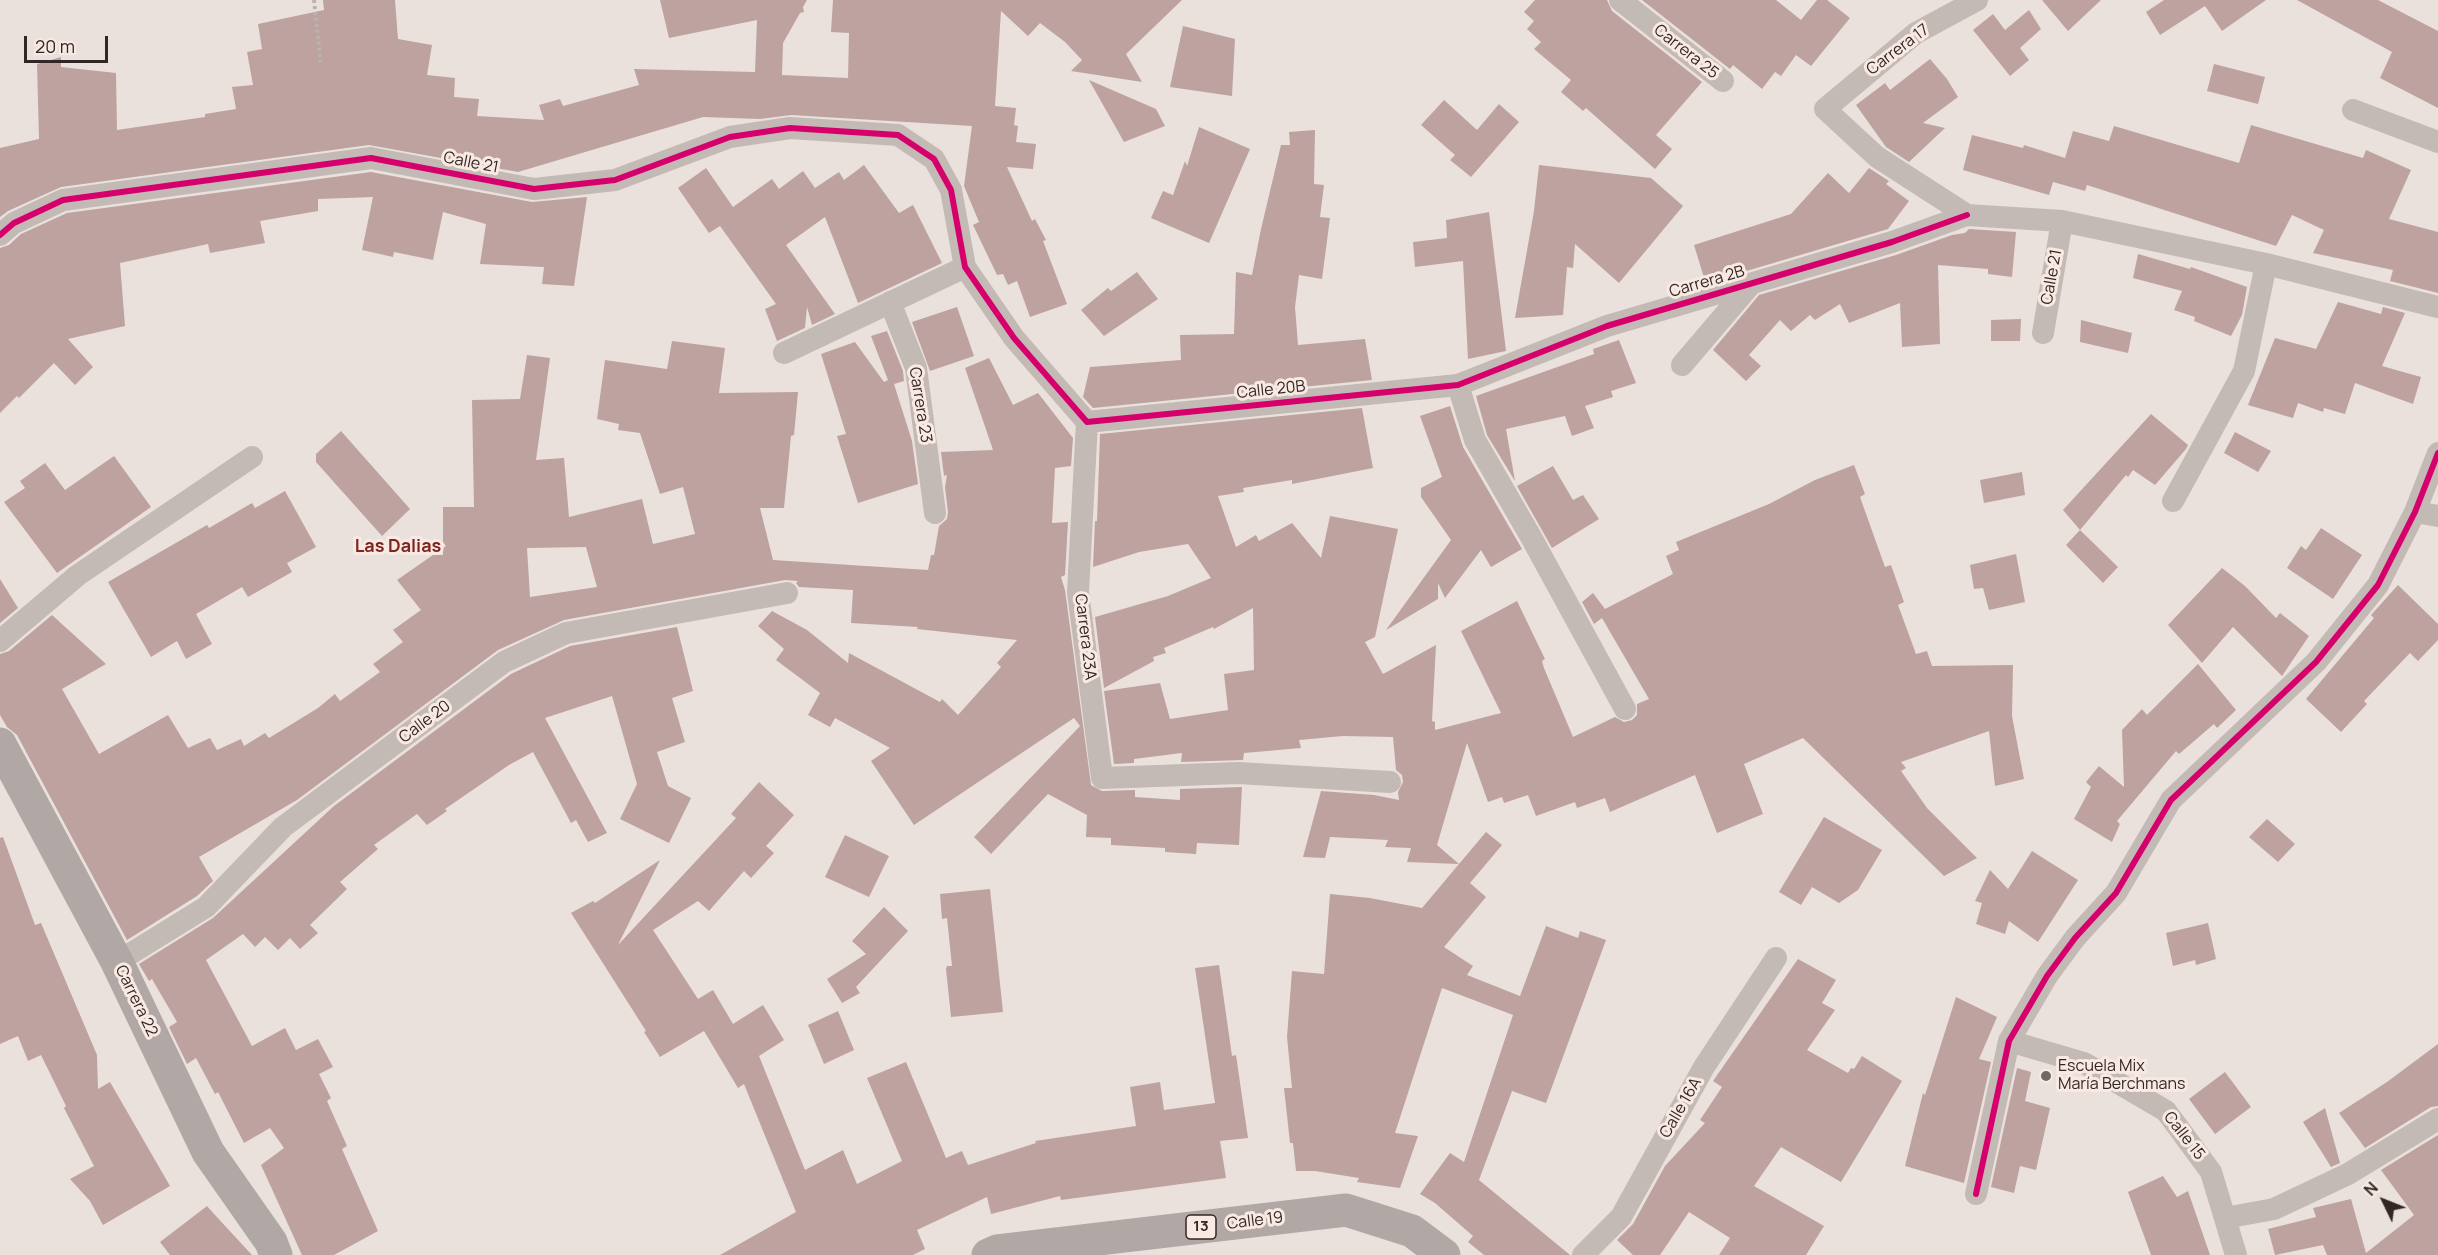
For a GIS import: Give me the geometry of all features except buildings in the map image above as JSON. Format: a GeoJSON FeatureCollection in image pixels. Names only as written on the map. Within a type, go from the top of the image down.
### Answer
{"type":"FeatureCollection","features":[{"type":"Feature","properties":{"kind":"main road","name":"Carrera 22"},"geometry":{"type":"LineString","coordinates":[[0,744],[117,963],[208,1152],[271,1242],[276,1255]]}},
{"type":"Feature","properties":{"kind":"main road","name":"Calle 19"},"geometry":{"type":"LineString","coordinates":[[988,1255],[998,1251],[1346,1210],[1412,1232],[1444,1255]]}},
{"type":"Feature","properties":{"kind":"street","name":"Carrera 25"},"geometry":{"type":"LineString","coordinates":[[1620,0],[1723,81]]}},
{"type":"Feature","properties":{"kind":"street","name":"Carrera 17"},"geometry":{"type":"LineString","coordinates":[[1967,215],[1877,157],[1825,109],[1916,33],[1977,0]]}},
{"type":"Feature","properties":{"kind":"street"},"geometry":{"type":"LineString","coordinates":[[2353,110],[2438,142]]}},
{"type":"Feature","properties":{"kind":"street","name":"Calle 21"},"geometry":{"type":"LineString","coordinates":[[0,235],[14,223],[63,200],[371,158],[534,189],[615,180],[730,136],[790,128],[898,135],[934,159],[951,190],[965,267]]}},
{"type":"Feature","properties":{"kind":"street"},"geometry":{"type":"LineString","coordinates":[[1967,215],[2061,220],[2266,264],[2438,307]]}},
{"type":"Feature","properties":{"kind":"street","name":"Carrera 2B"},"geometry":{"type":"LineString","coordinates":[[1458,385],[1607,326],[1892,242],[1967,215]]}},
{"type":"Feature","properties":{"kind":"street","name":"Calle 21"},"geometry":{"type":"LineString","coordinates":[[2043,333],[2061,220]]}},
{"type":"Feature","properties":{"kind":"street"},"geometry":{"type":"LineString","coordinates":[[2173,501],[2244,371],[2266,264]]}},
{"type":"Feature","properties":{"kind":"street"},"geometry":{"type":"LineString","coordinates":[[784,352],[965,267],[1014,338],[1087,422]]}},
{"type":"Feature","properties":{"kind":"street"},"geometry":{"type":"LineString","coordinates":[[1682,365],[1751,284]]}},
{"type":"Feature","properties":{"kind":"street","name":"Carrera 23"},"geometry":{"type":"LineString","coordinates":[[890,302],[916,369],[935,513]]}},
{"type":"Feature","properties":{"kind":"street"},"geometry":{"type":"LineString","coordinates":[[1458,385],[1475,440],[1531,537],[1625,710]]}},
{"type":"Feature","properties":{"kind":"street","name":"Calle 20B"},"geometry":{"type":"LineString","coordinates":[[1087,422],[1458,385]]}},
{"type":"Feature","properties":{"kind":"street","name":"Carrera 23A"},"geometry":{"type":"LineString","coordinates":[[1087,422],[1078,592],[1102,778],[1238,773],[1390,782]]}},
{"type":"Feature","properties":{"kind":"street"},"geometry":{"type":"LineString","coordinates":[[1976,1194],[2009,1041],[2047,976],[2075,938],[2116,893],[2171,801],[2316,662],[2378,585],[2415,512],[2438,453]]}},
{"type":"Feature","properties":{"kind":"street"},"geometry":{"type":"LineString","coordinates":[[0,641],[78,575],[252,457]]}},
{"type":"Feature","properties":{"kind":"street"},"geometry":{"type":"LineString","coordinates":[[2415,512],[2438,516]]}},
{"type":"Feature","properties":{"kind":"street","name":"Calle 20"},"geometry":{"type":"LineString","coordinates":[[117,963],[206,907],[283,827],[504,662],[566,633],[787,593]]}},
{"type":"Feature","properties":{"kind":"street","name":"Calle 16A"},"geometry":{"type":"LineString","coordinates":[[1583,1255],[1621,1217],[1704,1067],[1776,958]]}},
{"type":"Feature","properties":{"kind":"street","name":"Calle 15"},"geometry":{"type":"LineString","coordinates":[[2009,1041],[2084,1063],[2166,1111],[2211,1172],[2236,1255]]}},
{"type":"Feature","properties":{"kind":"street"},"geometry":{"type":"LineString","coordinates":[[2225,1218],[2274,1209],[2348,1174],[2438,1119]]}},
{"type":"Feature","properties":{"kind":"path"},"geometry":{"type":"LineString","coordinates":[[314,0],[321,66]]}},
{"type":"Feature","properties":{"kind":"cycle path"},"geometry":{"type":"LineString","coordinates":[[0,235],[14,223],[63,200],[371,158],[534,189],[615,180],[730,137],[790,128],[898,135],[934,159],[951,190],[965,267],[1014,338],[1087,422],[1458,385],[1607,326],[1892,242],[1967,215]]}},
{"type":"Feature","properties":{"kind":"cycle path"},"geometry":{"type":"LineString","coordinates":[[1976,1194],[2009,1041],[2047,976],[2075,938],[2116,893],[2171,800],[2316,662],[2378,585],[2415,512],[2438,453]]}},
{"type":"Feature","properties":{"kind":"place","name":"Escuela Mix María Berchmans"},"geometry":{"type":"Point","coordinates":[2046,1076]}},
{"type":"Feature","properties":{"kind":"district","name":"Las Dalias"},"geometry":{"type":"Point","coordinates":[398,547]}}]}
